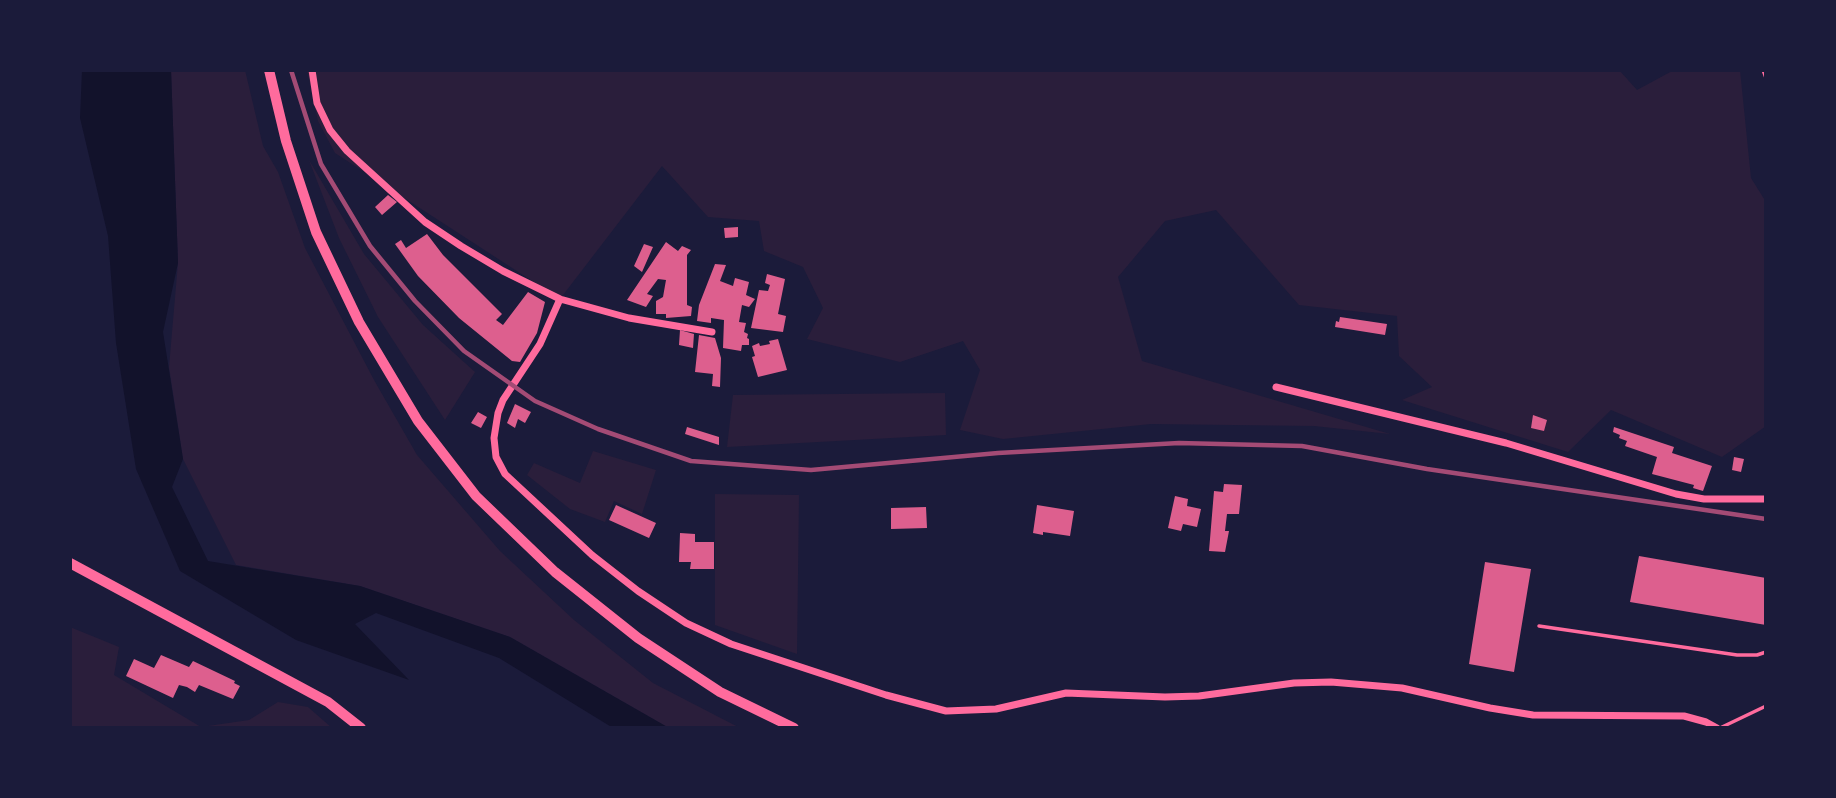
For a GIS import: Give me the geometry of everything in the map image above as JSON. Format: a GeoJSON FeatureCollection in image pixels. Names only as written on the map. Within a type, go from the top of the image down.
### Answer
{"type":"FeatureCollection","features":[{"type":"Feature","properties":{"kind":"main road"},"geometry":{"type":"LineString","coordinates":[[268,70],[286,141],[316,232],[359,322],[418,421],[476,496],[555,572],[638,638],[720,692],[794,728]]}},
{"type":"Feature","properties":{"kind":"main road"},"geometry":{"type":"LineString","coordinates":[[70,563],[328,702],[360,728]]}},
{"type":"Feature","properties":{"kind":"street"},"geometry":{"type":"LineString","coordinates":[[312,70],[317,103],[330,130],[347,151],[425,222],[461,246],[503,271],[560,299],[629,318],[712,332]]}},
{"type":"Feature","properties":{"kind":"street"},"geometry":{"type":"LineString","coordinates":[[560,299],[540,344],[503,400],[494,438],[496,457],[505,474],[592,555],[638,591],[707,635],[917,704],[946,711],[996,709],[1066,693],[1199,696],[1331,682],[1402,688],[1532,715],[1684,716],[1718,728]]}},
{"type":"Feature","properties":{"kind":"street"},"geometry":{"type":"LineString","coordinates":[[1276,387],[1506,443],[1676,494],[1704,499],[1766,499]]}},
{"type":"Feature","properties":{"kind":"lane"},"geometry":{"type":"LineString","coordinates":[[1763,70],[1766,78]]}},
{"type":"Feature","properties":{"kind":"lane"},"geometry":{"type":"LineString","coordinates":[[1539,626],[1737,655],[1749,656],[1766,652]]}},
{"type":"Feature","properties":{"kind":"lane"},"geometry":{"type":"LineString","coordinates":[[1718,728],[1766,706]]}},
{"type":"Feature","properties":{"kind":"shaded area"},"geometry":{"type":"Polygon","coordinates":[[[82,70],[171,70],[178,263],[163,332],[183,459],[172,487],[208,561],[360,586],[510,637],[669,728],[613,728],[499,658],[376,613],[355,624],[409,680],[296,640],[180,571],[136,469],[116,343],[108,236],[80,118],[82,70]]]}},
{"type":"Feature","properties":{"kind":"shaded area"},"geometry":{"type":"Polygon","coordinates":[[[171,70],[245,70],[263,146],[278,172],[305,248],[374,380],[417,455],[500,551],[574,620],[653,683],[740,728],[669,728],[510,637],[360,586],[236,565],[183,459],[169,367],[178,263],[171,70]]]}},
{"type":"Feature","properties":{"kind":"shaded area"},"geometry":{"type":"Polygon","coordinates":[[[307,70],[1619,70],[1637,90],[1674,70],[1740,70],[1751,178],[1766,202],[1766,426],[1722,457],[1611,410],[1568,452],[1402,400],[1432,387],[1399,356],[1397,316],[1299,305],[1216,210],[1165,221],[1118,277],[1142,361],[1390,434],[1314,426],[1151,424],[1003,439],[960,430],[980,370],[963,341],[900,362],[807,339],[823,308],[803,267],[764,251],[759,221],[708,217],[662,166],[560,299],[335,153],[318,121],[307,70]]]}},
{"type":"Feature","properties":{"kind":"shaded area"},"geometry":{"type":"Polygon","coordinates":[[[309,160],[364,254],[423,325],[475,372],[445,420],[378,317],[339,238],[309,160]]]}},
{"type":"Feature","properties":{"kind":"shaded area"},"geometry":{"type":"Polygon","coordinates":[[[945,393],[946,435],[727,447],[733,395],[945,393]]]}},
{"type":"Feature","properties":{"kind":"shaded area"},"geometry":{"type":"Polygon","coordinates":[[[593,451],[656,470],[642,514],[614,501],[605,522],[570,509],[527,475],[534,463],[580,483],[593,451]]]}},
{"type":"Feature","properties":{"kind":"shaded area"},"geometry":{"type":"Polygon","coordinates":[[[715,494],[799,495],[797,654],[715,625],[715,494]]]}},
{"type":"Feature","properties":{"kind":"shaded area"},"geometry":{"type":"Polygon","coordinates":[[[70,627],[119,647],[114,675],[201,727],[249,720],[278,702],[308,707],[332,728],[70,728],[70,627]]]}},
{"type":"Feature","properties":{"kind":"building"},"geometry":{"type":"Polygon","coordinates":[[[388,195],[397,202],[382,215],[375,207],[388,195]]]}},
{"type":"Feature","properties":{"kind":"building"},"geometry":{"type":"Polygon","coordinates":[[[738,227],[738,237],[725,238],[724,228],[738,227]]]}},
{"type":"Feature","properties":{"kind":"building"},"geometry":{"type":"Polygon","coordinates":[[[427,234],[443,255],[502,314],[496,320],[503,325],[528,292],[545,302],[537,333],[520,362],[512,361],[459,318],[418,276],[395,244],[401,240],[406,248],[427,234]]]}},
{"type":"Feature","properties":{"kind":"building"},"geometry":{"type":"Polygon","coordinates":[[[666,242],[678,251],[682,246],[691,250],[687,255],[687,305],[692,307],[691,316],[666,318],[666,314],[656,314],[656,301],[663,297],[666,280],[658,279],[647,294],[653,296],[646,307],[627,300],[666,242]]]}},
{"type":"Feature","properties":{"kind":"building"},"geometry":{"type":"Polygon","coordinates":[[[644,244],[653,247],[642,272],[634,266],[644,244]]]}},
{"type":"Feature","properties":{"kind":"building"},"geometry":{"type":"Polygon","coordinates":[[[715,264],[726,265],[720,281],[733,286],[735,278],[749,282],[746,295],[755,299],[749,307],[742,305],[739,322],[746,323],[744,332],[748,334],[749,345],[742,345],[741,351],[723,348],[724,320],[711,318],[711,323],[697,321],[699,305],[715,264]]]}},
{"type":"Feature","properties":{"kind":"building"},"geometry":{"type":"Polygon","coordinates":[[[767,274],[785,279],[778,314],[786,316],[783,332],[751,328],[759,290],[768,291],[770,285],[765,283],[767,274]]]}},
{"type":"Feature","properties":{"kind":"building"},"geometry":{"type":"Polygon","coordinates":[[[1340,317],[1387,324],[1385,335],[1335,327],[1340,317]]]}},
{"type":"Feature","properties":{"kind":"building"},"geometry":{"type":"Polygon","coordinates":[[[680,330],[694,334],[693,348],[679,345],[680,330]]]}},
{"type":"Feature","properties":{"kind":"building"},"geometry":{"type":"Polygon","coordinates":[[[699,335],[715,338],[721,358],[720,387],[712,386],[713,374],[695,372],[699,335]]]}},
{"type":"Feature","properties":{"kind":"building"},"geometry":{"type":"Polygon","coordinates":[[[778,339],[787,370],[758,377],[752,346],[759,343],[760,346],[770,344],[769,341],[778,339]]]}},
{"type":"Feature","properties":{"kind":"building"},"geometry":{"type":"Polygon","coordinates":[[[515,404],[531,412],[525,423],[518,419],[515,428],[507,423],[515,404]]]}},
{"type":"Feature","properties":{"kind":"building"},"geometry":{"type":"Polygon","coordinates":[[[478,412],[487,417],[481,428],[471,423],[478,412]]]}},
{"type":"Feature","properties":{"kind":"building"},"geometry":{"type":"Polygon","coordinates":[[[1533,415],[1547,420],[1544,431],[1531,428],[1533,415]]]}},
{"type":"Feature","properties":{"kind":"building"},"geometry":{"type":"Polygon","coordinates":[[[687,427],[719,437],[719,445],[685,434],[687,427]]]}},
{"type":"Feature","properties":{"kind":"building"},"geometry":{"type":"Polygon","coordinates":[[[1614,427],[1674,447],[1672,453],[1712,466],[1703,491],[1693,488],[1694,485],[1652,474],[1657,457],[1625,446],[1627,441],[1613,432],[1614,427]]]}},
{"type":"Feature","properties":{"kind":"building"},"geometry":{"type":"Polygon","coordinates":[[[1734,457],[1744,459],[1741,472],[1732,470],[1734,457]]]}},
{"type":"Feature","properties":{"kind":"building"},"geometry":{"type":"Polygon","coordinates":[[[1224,484],[1242,485],[1239,514],[1227,514],[1225,531],[1229,531],[1225,552],[1209,551],[1214,491],[1223,492],[1224,484]]]}},
{"type":"Feature","properties":{"kind":"building"},"geometry":{"type":"Polygon","coordinates":[[[1175,496],[1188,499],[1187,506],[1201,509],[1197,527],[1183,524],[1181,531],[1168,528],[1175,496]]]}},
{"type":"Feature","properties":{"kind":"building"},"geometry":{"type":"Polygon","coordinates":[[[616,505],[656,523],[649,538],[609,520],[616,505]]]}},
{"type":"Feature","properties":{"kind":"building"},"geometry":{"type":"Polygon","coordinates":[[[1037,505],[1074,511],[1070,536],[1033,533],[1037,505]]]}},
{"type":"Feature","properties":{"kind":"building"},"geometry":{"type":"Polygon","coordinates":[[[926,507],[927,528],[891,529],[891,508],[926,507]]]}},
{"type":"Feature","properties":{"kind":"building"},"geometry":{"type":"Polygon","coordinates":[[[680,533],[695,534],[695,542],[714,542],[714,569],[690,569],[691,562],[679,562],[680,533]]]}},
{"type":"Feature","properties":{"kind":"building"},"geometry":{"type":"Polygon","coordinates":[[[1639,556],[1766,578],[1766,625],[1630,602],[1639,556]]]}},
{"type":"Feature","properties":{"kind":"building"},"geometry":{"type":"Polygon","coordinates":[[[1485,562],[1531,569],[1514,672],[1469,664],[1485,562]]]}},
{"type":"Feature","properties":{"kind":"building"},"geometry":{"type":"Polygon","coordinates":[[[161,655],[189,667],[193,661],[240,686],[233,699],[199,685],[195,692],[179,685],[173,698],[126,676],[134,659],[154,668],[161,655]]]}},
{"type":"Feature","properties":{"kind":"railway"},"geometry":{"type":"LineString","coordinates":[[291,70],[321,164],[370,246],[415,301],[464,351],[535,401],[598,429],[691,461],[811,470],[998,453],[1179,443],[1302,446],[1427,469],[1766,519]]}}]}
